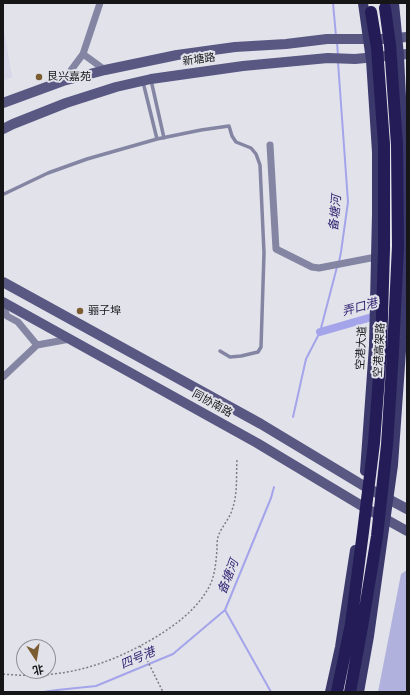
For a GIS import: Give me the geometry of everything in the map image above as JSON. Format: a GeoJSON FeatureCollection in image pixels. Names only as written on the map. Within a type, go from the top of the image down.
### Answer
{"type":"FeatureCollection","features":[{"type":"Feature","properties":{"kind":"highway","name":"空港高架路"},"geometry":{"type":"LineString","coordinates":[[350,692],[377,536],[387,445],[394,344],[398,246],[397,145],[390,45],[389,5]]}},
{"type":"Feature","properties":{"kind":"highway","name":"空港高架路"},"geometry":{"type":"LineString","coordinates":[[337,692],[351,624],[363,532],[374,443],[381,351],[384,249],[384,144],[377,48],[367,7]]}},
{"type":"Feature","properties":{"kind":"main road"},"geometry":{"type":"LineString","coordinates":[[359,692],[369,636],[389,499],[393,465],[402,337],[406,200],[403,54],[402,37],[389,5]]}},
{"type":"Feature","properties":{"kind":"main road","name":"空港大道"},"geometry":{"type":"LineString","coordinates":[[330,692],[340,647],[362,506],[374,346],[377,152],[367,7]]}},
{"type":"Feature","properties":{"kind":"main road","name":"新塘路"},"geometry":{"type":"LineString","coordinates":[[3,103],[63,81],[105,70],[176,55],[235,47],[326,40],[384,39],[402,37]]}},
{"type":"Feature","properties":{"kind":"main road","name":"新塘路"},"geometry":{"type":"LineString","coordinates":[[3,130],[13,124],[66,103],[116,87],[147,80],[243,66],[328,58],[355,59],[403,54]]}},
{"type":"Feature","properties":{"kind":"main road","name":"同协南路"},"geometry":{"type":"LineString","coordinates":[[3,282],[261,424],[364,486],[407,509]]}},
{"type":"Feature","properties":{"kind":"main road","name":"同协南路"},"geometry":{"type":"LineString","coordinates":[[3,302],[257,443],[362,506],[407,531]]}},
{"type":"Feature","properties":{"kind":"street"},"geometry":{"type":"LineString","coordinates":[[63,81],[83,54],[100,3]]}},
{"type":"Feature","properties":{"kind":"street"},"geometry":{"type":"LineString","coordinates":[[83,54],[105,70]]}},
{"type":"Feature","properties":{"kind":"street"},"geometry":{"type":"LineString","coordinates":[[270,145],[276,248],[319,268],[376,257]]}},
{"type":"Feature","properties":{"kind":"street"},"geometry":{"type":"LineString","coordinates":[[3,306],[7,316],[18,322],[37,345]]}},
{"type":"Feature","properties":{"kind":"street"},"geometry":{"type":"LineString","coordinates":[[3,377],[37,345],[70,339]]}},
{"type":"Feature","properties":{"kind":"lane"},"geometry":{"type":"LineString","coordinates":[[147,80],[164,138]]}},
{"type":"Feature","properties":{"kind":"lane"},"geometry":{"type":"LineString","coordinates":[[147,80],[157,139]]}},
{"type":"Feature","properties":{"kind":"lane"},"geometry":{"type":"LineString","coordinates":[[4,194],[48,173],[87,158],[157,139],[229,126],[232,136],[236,142],[251,148],[256,154],[260,165],[264,253],[261,347],[258,352],[241,356],[230,357],[220,352]]}},
{"type":"Feature","properties":{"kind":"path"},"geometry":{"type":"LineString","coordinates":[[3,674],[38,676],[67,672],[93,666],[140,646],[168,630],[183,618],[198,603],[213,577],[218,537],[232,510],[235,498],[237,459]]}},
{"type":"Feature","properties":{"kind":"path"},"geometry":{"type":"LineString","coordinates":[[140,646],[163,692]]}},
{"type":"Feature","properties":{"kind":"shaded area"},"geometry":{"type":"Polygon","coordinates":[[[3,25],[12,77],[3,81],[3,25]]]}},
{"type":"Feature","properties":{"kind":"shaded area"},"geometry":{"type":"Polygon","coordinates":[[[407,570],[407,692],[378,692],[401,574],[407,570]]]}},
{"type":"Feature","properties":{"kind":"waterway","name":"备塘河"},"geometry":{"type":"LineString","coordinates":[[333,3],[336,36]]}},
{"type":"Feature","properties":{"kind":"waterway","name":"备塘河"},"geometry":{"type":"LineString","coordinates":[[337,42],[338,56]]}},
{"type":"Feature","properties":{"kind":"waterway","name":"备塘河"},"geometry":{"type":"LineString","coordinates":[[338,62],[348,202],[339,262]]}},
{"type":"Feature","properties":{"kind":"waterway","name":"备塘河"},"geometry":{"type":"LineString","coordinates":[[293,417],[306,359],[320,332],[337,267]]}},
{"type":"Feature","properties":{"kind":"waterway","name":"弄口港"},"geometry":{"type":"LineString","coordinates":[[320,332],[379,315]]}},
{"type":"Feature","properties":{"kind":"waterway","name":"四号港"},"geometry":{"type":"LineString","coordinates":[[43,692],[96,686],[173,654],[225,610],[271,498],[274,487]]}},
{"type":"Feature","properties":{"kind":"waterway","name":"备塘河"},"geometry":{"type":"LineString","coordinates":[[225,610],[271,692]]}},
{"type":"Feature","properties":{"kind":"place","name":"艮兴嘉苑"},"geometry":{"type":"Point","coordinates":[39,77]}},
{"type":"Feature","properties":{"kind":"place","name":"骊子埠"},"geometry":{"type":"Point","coordinates":[80,311]}}]}
